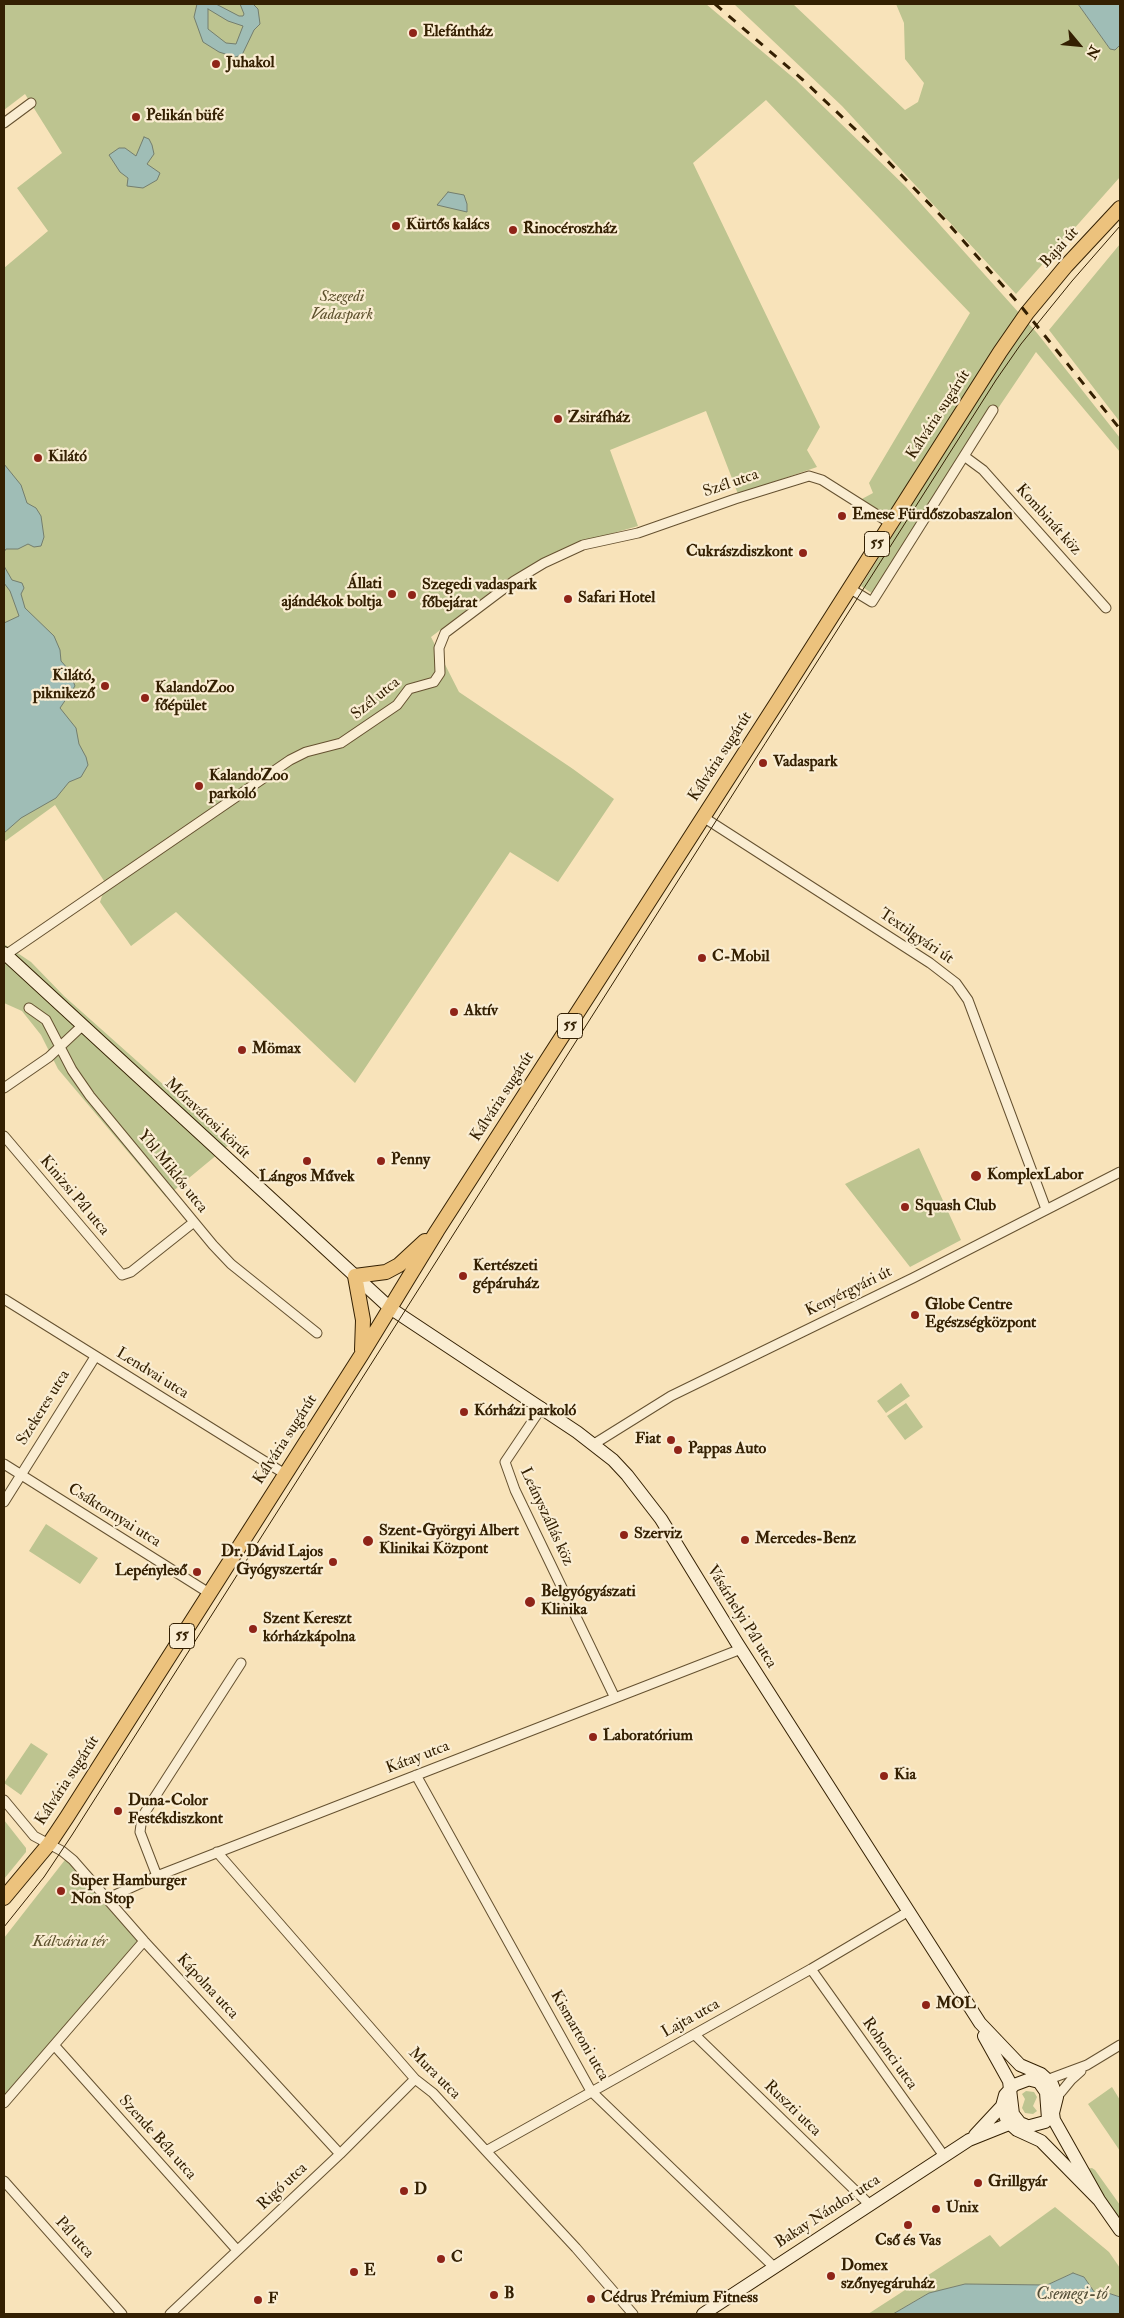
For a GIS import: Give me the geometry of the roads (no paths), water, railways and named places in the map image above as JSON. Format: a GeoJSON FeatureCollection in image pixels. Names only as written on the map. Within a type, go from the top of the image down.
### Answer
{"type":"FeatureCollection","features":[{"type":"Feature","properties":{"kind":"main road","name":"Bajai út"},"geometry":{"type":"LineString","coordinates":[[1027,313],[1066,266],[1120,208]]}},
{"type":"Feature","properties":{"kind":"main road","name":"Kálvária sugárút"},"geometry":{"type":"LineString","coordinates":[[4,1898],[49,1844],[362,1354],[437,1231],[890,523],[1027,313]]}},
{"type":"Feature","properties":{"kind":"main road","name":"Móravárosi körút"},"geometry":{"type":"LineString","coordinates":[[4,955],[83,1025],[390,1308]]}},
{"type":"Feature","properties":{"kind":"main road"},"geometry":{"type":"LineString","coordinates":[[362,1354],[363,1320],[355,1276],[386,1272],[399,1265],[437,1231]]}},
{"type":"Feature","properties":{"kind":"main road","name":"Vásárhelyi Pál utca"},"geometry":{"type":"LineString","coordinates":[[390,1308],[542,1407],[594,1444],[627,1475],[661,1519],[741,1649],[980,2024],[1003,2050],[1020,2065],[1041,2074],[1039,2081],[1046,2092],[1050,2116],[1099,2200],[1120,2230]]}},
{"type":"Feature","properties":{"kind":"main road","name":"Vásárhelyi Pál utca"},"geometry":{"type":"LineString","coordinates":[[980,2024],[982,2042],[1009,2090],[1011,2109],[1020,2125],[1047,2139],[1057,2155]]}},
{"type":"Feature","properties":{"kind":"main road","name":"Vásárhelyi Pál utca"},"geometry":{"type":"LineString","coordinates":[[1003,2050],[1015,2069],[1054,2088],[1057,2098]]}},
{"type":"Feature","properties":{"kind":"main road"},"geometry":{"type":"LineString","coordinates":[[1002,2106],[1009,2090],[1018,2082],[1039,2081]]}},
{"type":"Feature","properties":{"kind":"main road"},"geometry":{"type":"LineString","coordinates":[[1020,2125],[1041,2124],[1050,2116],[1057,2098]]}},
{"type":"Feature","properties":{"kind":"main road","name":"Vásárhelyi Pál utca"},"geometry":{"type":"LineString","coordinates":[[1002,2106],[1020,2125],[1057,2155],[1099,2200]]}},
{"type":"Feature","properties":{"kind":"main road","name":"Bakay Nándor utca"},"geometry":{"type":"LineString","coordinates":[[703,2314],[971,2139],[1002,2106]]}},
{"type":"Feature","properties":{"kind":"main road","name":"Bakay Nándor utca"},"geometry":{"type":"LineString","coordinates":[[971,2139],[1020,2125]]}},
{"type":"Feature","properties":{"kind":"street"},"geometry":{"type":"LineString","coordinates":[[4,123],[31,103]]}},
{"type":"Feature","properties":{"kind":"street"},"geometry":{"type":"LineString","coordinates":[[849,588],[872,602],[993,410]]}},
{"type":"Feature","properties":{"kind":"street","name":"Kombinát köz"},"geometry":{"type":"LineString","coordinates":[[964,456],[983,470],[1106,608]]}},
{"type":"Feature","properties":{"kind":"street","name":"Szél utca"},"geometry":{"type":"LineString","coordinates":[[4,955],[290,760],[306,752],[342,744],[397,705],[409,689],[434,682],[440,673],[439,648],[445,633],[514,581],[544,563],[583,545],[638,533],[743,496],[809,476],[822,480],[890,523]]}},
{"type":"Feature","properties":{"kind":"street","name":"Textilgyári út"},"geometry":{"type":"LineString","coordinates":[[703,818],[945,972],[960,988],[968,1000],[1046,1209]]}},
{"type":"Feature","properties":{"kind":"street","name":"Ybl Miklós utca"},"geometry":{"type":"LineString","coordinates":[[29,1008],[46,1020],[72,1070],[90,1096],[231,1264],[317,1333]]}},
{"type":"Feature","properties":{"kind":"street"},"geometry":{"type":"LineString","coordinates":[[4,1088],[60,1048],[83,1025]]}},
{"type":"Feature","properties":{"kind":"street","name":"Kinizsi Pál utca"},"geometry":{"type":"LineString","coordinates":[[4,1136],[122,1275],[131,1272],[194,1222]]}},
{"type":"Feature","properties":{"kind":"street","name":"Kenyérgyári út"},"geometry":{"type":"LineString","coordinates":[[594,1444],[670,1396],[913,1278],[1120,1172]]}},
{"type":"Feature","properties":{"kind":"street","name":"Lendvai utca"},"geometry":{"type":"LineString","coordinates":[[4,1299],[285,1474]]}},
{"type":"Feature","properties":{"kind":"street","name":"Szekeres utca"},"geometry":{"type":"LineString","coordinates":[[4,1502],[95,1357]]}},
{"type":"Feature","properties":{"kind":"street","name":"Leányszállás köz"},"geometry":{"type":"LineString","coordinates":[[542,1407],[506,1462],[515,1490],[615,1698]]}},
{"type":"Feature","properties":{"kind":"street","name":"Csáktornyai utca"},"geometry":{"type":"LineString","coordinates":[[4,1464],[209,1593]]}},
{"type":"Feature","properties":{"kind":"street","name":"Kátay utca"},"geometry":{"type":"LineString","coordinates":[[108,1898],[217,1852],[741,1649]]}},
{"type":"Feature","properties":{"kind":"street"},"geometry":{"type":"LineString","coordinates":[[157,1876],[140,1832],[142,1817],[241,1663]]}},
{"type":"Feature","properties":{"kind":"street","name":"Kismartoni utca"},"geometry":{"type":"LineString","coordinates":[[416,1775],[591,2090],[774,2267]]}},
{"type":"Feature","properties":{"kind":"street","name":"Kápolna utca"},"geometry":{"type":"LineString","coordinates":[[4,1800],[34,1836],[73,1860],[108,1898],[144,1942],[340,2154]]}},
{"type":"Feature","properties":{"kind":"street","name":"Mura utca"},"geometry":{"type":"LineString","coordinates":[[217,1852],[415,2079],[433,2093],[576,2248],[633,2314]]}},
{"type":"Feature","properties":{"kind":"street","name":"Lajta utca"},"geometry":{"type":"LineString","coordinates":[[486,2151],[591,2090],[811,1969],[909,1911]]}},
{"type":"Feature","properties":{"kind":"street"},"geometry":{"type":"LineString","coordinates":[[4,2104],[144,1942]]}},
{"type":"Feature","properties":{"kind":"street","name":"Rohonci utca"},"geometry":{"type":"LineString","coordinates":[[811,1969],[944,2156]]}},
{"type":"Feature","properties":{"kind":"street","name":"Ruszti utca"},"geometry":{"type":"LineString","coordinates":[[695,2034],[869,2204]]}},
{"type":"Feature","properties":{"kind":"street","name":"Szende Béla utca"},"geometry":{"type":"LineString","coordinates":[[54,2045],[237,2250]]}},
{"type":"Feature","properties":{"kind":"street"},"geometry":{"type":"LineString","coordinates":[[1057,2098],[1071,2080],[1087,2065],[1120,2045]]}},
{"type":"Feature","properties":{"kind":"street"},"geometry":{"type":"LineString","coordinates":[[1039,2081],[1087,2065]]}},
{"type":"Feature","properties":{"kind":"street","name":"Rigó utca"},"geometry":{"type":"LineString","coordinates":[[170,2314],[340,2154],[415,2079]]}},
{"type":"Feature","properties":{"kind":"street","name":"Pál utca"},"geometry":{"type":"LineString","coordinates":[[4,2181],[122,2314]]}},
{"type":"Feature","properties":{"kind":"water"},"geometry":{"type":"Polygon","coordinates":[[[197,4],[216,4],[239,16],[243,16],[240,4],[253,4],[258,9],[260,24],[254,30],[242,55],[235,57],[219,52],[203,42],[194,17],[197,4]],[[208,9],[208,29],[226,43],[236,44],[243,26],[228,21],[208,9]]]}},
{"type":"Feature","properties":{"kind":"water"},"geometry":{"type":"Polygon","coordinates":[[[1078,4],[1120,4],[1120,45],[1115,50],[1110,49],[1078,4]]]}},
{"type":"Feature","properties":{"kind":"water"},"geometry":{"type":"Polygon","coordinates":[[[144,137],[149,139],[154,154],[147,164],[160,173],[157,180],[143,188],[127,186],[128,178],[120,172],[109,155],[119,148],[125,148],[136,156],[144,137]]]}},
{"type":"Feature","properties":{"kind":"water"},"geometry":{"type":"Polygon","coordinates":[[[448,192],[464,195],[467,212],[437,205],[448,192]]]}},
{"type":"Feature","properties":{"kind":"water"},"geometry":{"type":"Polygon","coordinates":[[[4,464],[21,485],[27,503],[36,508],[41,516],[44,537],[41,546],[34,547],[28,544],[18,549],[6,549],[4,552],[4,464]]]}},
{"type":"Feature","properties":{"kind":"water"},"geometry":{"type":"Polygon","coordinates":[[[4,566],[12,580],[22,583],[24,588],[21,594],[25,608],[54,636],[60,650],[61,661],[69,670],[75,686],[60,708],[76,728],[79,744],[88,765],[81,777],[69,782],[56,798],[21,818],[4,833],[4,623],[19,616],[10,591],[4,583],[4,566]]]}},
{"type":"Feature","properties":{"kind":"water","name":"Csemegi-tó"},"geometry":{"type":"Polygon","coordinates":[[[1073,2273],[1084,2277],[1097,2296],[1108,2293],[1120,2297],[1120,2314],[893,2314],[929,2293],[965,2284],[1047,2285],[1073,2273]]]}},
{"type":"Feature","properties":{"kind":"tram line"},"geometry":{"type":"LineString","coordinates":[[4,1927],[44,1877],[72,1835],[996,380],[1021,344],[1120,226]]}},
{"type":"Feature","properties":{"kind":"railway"},"geometry":{"type":"LineString","coordinates":[[715,4],[803,80],[875,148],[945,220],[1020,305],[1120,429]]}},
{"type":"Feature","properties":{"kind":"place","name":"Elefántház"},"geometry":{"type":"Point","coordinates":[413,33]}},
{"type":"Feature","properties":{"kind":"place","name":"Juhakol"},"geometry":{"type":"Point","coordinates":[216,64]}},
{"type":"Feature","properties":{"kind":"place","name":"Pelikán büfé"},"geometry":{"type":"Point","coordinates":[136,117]}},
{"type":"Feature","properties":{"kind":"place","name":"Kürtős kalács"},"geometry":{"type":"Point","coordinates":[396,226]}},
{"type":"Feature","properties":{"kind":"place","name":"Rinocéroszház"},"geometry":{"type":"Point","coordinates":[513,230]}},
{"type":"Feature","properties":{"kind":"place","name":"Zsiráfház"},"geometry":{"type":"Point","coordinates":[558,419]}},
{"type":"Feature","properties":{"kind":"place","name":"Kilátó"},"geometry":{"type":"Point","coordinates":[38,458]}},
{"type":"Feature","properties":{"kind":"place","name":"Emese Fürdőszobaszalon"},"geometry":{"type":"Point","coordinates":[842,516]}},
{"type":"Feature","properties":{"kind":"place","name":"Cukrászdiszkont"},"geometry":{"type":"Point","coordinates":[803,553]}},
{"type":"Feature","properties":{"kind":"place","name":"Állati ajándékok boltja"},"geometry":{"type":"Point","coordinates":[392,594]}},
{"type":"Feature","properties":{"kind":"place","name":"Szegedi vadaspark főbejárat"},"geometry":{"type":"Point","coordinates":[412,595]}},
{"type":"Feature","properties":{"kind":"place","name":"Safari Hotel"},"geometry":{"type":"Point","coordinates":[568,599]}},
{"type":"Feature","properties":{"kind":"place","name":"Kilátó, piknikező"},"geometry":{"type":"Point","coordinates":[105,686]}},
{"type":"Feature","properties":{"kind":"place","name":"KalandoZoo főépület"},"geometry":{"type":"Point","coordinates":[145,698]}},
{"type":"Feature","properties":{"kind":"place","name":"Vadaspark"},"geometry":{"type":"Point","coordinates":[763,763]}},
{"type":"Feature","properties":{"kind":"place","name":"KalandoZoo parkoló"},"geometry":{"type":"Point","coordinates":[199,786]}},
{"type":"Feature","properties":{"kind":"place","name":"C-Mobil"},"geometry":{"type":"Point","coordinates":[702,958]}},
{"type":"Feature","properties":{"kind":"place","name":"Aktív"},"geometry":{"type":"Point","coordinates":[454,1012]}},
{"type":"Feature","properties":{"kind":"place","name":"Mömax"},"geometry":{"type":"Point","coordinates":[242,1050]}},
{"type":"Feature","properties":{"kind":"place","name":"Lángos Művek"},"geometry":{"type":"Point","coordinates":[307,1161]}},
{"type":"Feature","properties":{"kind":"place","name":"Penny"},"geometry":{"type":"Point","coordinates":[381,1161]}},
{"type":"Feature","properties":{"kind":"place","name":"KomplexLabor"},"geometry":{"type":"Point","coordinates":[976,1176]}},
{"type":"Feature","properties":{"kind":"place","name":"Squash Club"},"geometry":{"type":"Point","coordinates":[905,1207]}},
{"type":"Feature","properties":{"kind":"place","name":"Kertészeti gépáruház"},"geometry":{"type":"Point","coordinates":[463,1276]}},
{"type":"Feature","properties":{"kind":"place","name":"Globe Centre Egészségközpont"},"geometry":{"type":"Point","coordinates":[915,1315]}},
{"type":"Feature","properties":{"kind":"place","name":"Kórházi parkoló"},"geometry":{"type":"Point","coordinates":[464,1412]}},
{"type":"Feature","properties":{"kind":"place","name":"Fiat"},"geometry":{"type":"Point","coordinates":[671,1440]}},
{"type":"Feature","properties":{"kind":"place","name":"Pappas Auto"},"geometry":{"type":"Point","coordinates":[678,1450]}},
{"type":"Feature","properties":{"kind":"place","name":"Szerviz"},"geometry":{"type":"Point","coordinates":[624,1535]}},
{"type":"Feature","properties":{"kind":"place","name":"Mercedes-Benz"},"geometry":{"type":"Point","coordinates":[745,1540]}},
{"type":"Feature","properties":{"kind":"place","name":"Szent-Györgyi Albert Klinikai Központ"},"geometry":{"type":"Point","coordinates":[368,1541]}},
{"type":"Feature","properties":{"kind":"place","name":"Dr. Dávid Lajos Gyógyszertár"},"geometry":{"type":"Point","coordinates":[333,1562]}},
{"type":"Feature","properties":{"kind":"place","name":"Lepényleső"},"geometry":{"type":"Point","coordinates":[197,1572]}},
{"type":"Feature","properties":{"kind":"place","name":"Belgyógyászati Klinika"},"geometry":{"type":"Point","coordinates":[530,1602]}},
{"type":"Feature","properties":{"kind":"place","name":"Szent Kereszt kórházkápolna"},"geometry":{"type":"Point","coordinates":[253,1629]}},
{"type":"Feature","properties":{"kind":"place","name":"Laboratórium"},"geometry":{"type":"Point","coordinates":[593,1737]}},
{"type":"Feature","properties":{"kind":"place","name":"Kia"},"geometry":{"type":"Point","coordinates":[884,1776]}},
{"type":"Feature","properties":{"kind":"place","name":"Duna-Color Festékdiszkont"},"geometry":{"type":"Point","coordinates":[118,1811]}},
{"type":"Feature","properties":{"kind":"place","name":"Super Hamburger Non Stop"},"geometry":{"type":"Point","coordinates":[61,1891]}},
{"type":"Feature","properties":{"kind":"place","name":"MOL"},"geometry":{"type":"Point","coordinates":[926,2005]}},
{"type":"Feature","properties":{"kind":"place","name":"Grillgyár"},"geometry":{"type":"Point","coordinates":[978,2183]}},
{"type":"Feature","properties":{"kind":"place","name":"D"},"geometry":{"type":"Point","coordinates":[404,2191]}},
{"type":"Feature","properties":{"kind":"place","name":"Unix"},"geometry":{"type":"Point","coordinates":[936,2209]}},
{"type":"Feature","properties":{"kind":"place","name":"Cső és Vas"},"geometry":{"type":"Point","coordinates":[908,2225]}},
{"type":"Feature","properties":{"kind":"place","name":"C"},"geometry":{"type":"Point","coordinates":[441,2259]}},
{"type":"Feature","properties":{"kind":"place","name":"E"},"geometry":{"type":"Point","coordinates":[354,2272]}},
{"type":"Feature","properties":{"kind":"place","name":"Domex szőnyegáruház"},"geometry":{"type":"Point","coordinates":[831,2276]}},
{"type":"Feature","properties":{"kind":"place","name":"B"},"geometry":{"type":"Point","coordinates":[494,2295]}},
{"type":"Feature","properties":{"kind":"place","name":"Cédrus Prémium Fitness"},"geometry":{"type":"Point","coordinates":[591,2299]}},
{"type":"Feature","properties":{"kind":"place","name":"F"},"geometry":{"type":"Point","coordinates":[258,2300]}},
{"type":"Feature","properties":{"kind":"park label","name":"Szegedi Vadaspark"},"geometry":{"type":"Point","coordinates":[342,307]}},
{"type":"Feature","properties":{"kind":"park label","name":"Kálvária tér"},"geometry":{"type":"Point","coordinates":[70,1943]}}]}
